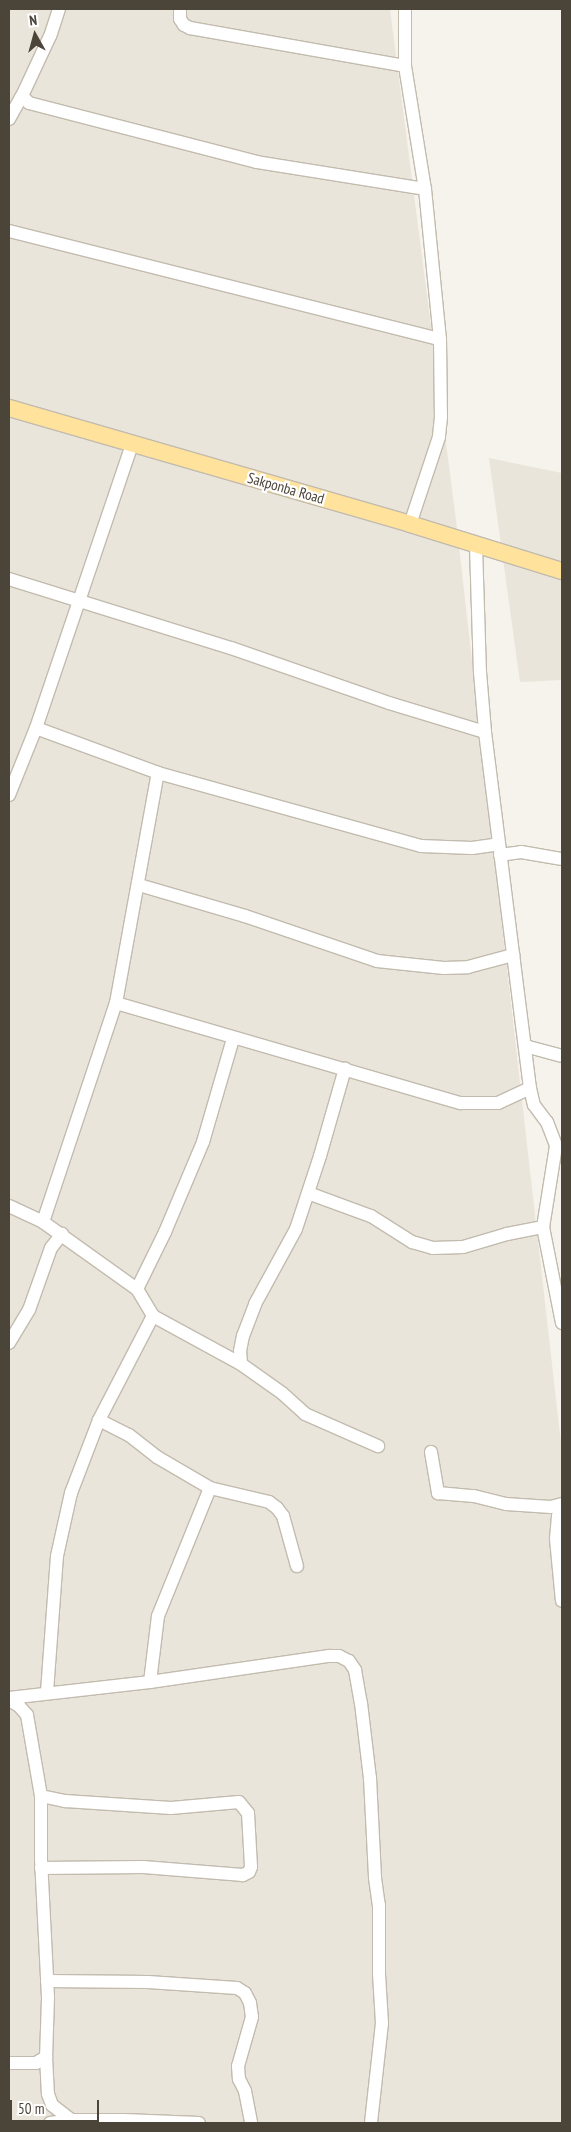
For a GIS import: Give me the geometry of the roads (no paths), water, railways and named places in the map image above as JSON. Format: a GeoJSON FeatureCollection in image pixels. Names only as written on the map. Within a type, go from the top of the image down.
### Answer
{"type":"FeatureCollection","features":[{"type":"Feature","properties":{"kind":"main road","name":"Sakponba Road"},"geometry":{"type":"LineString","coordinates":[[9,408],[410,524],[476,546],[562,571]]}},
{"type":"Feature","properties":{"kind":"street"},"geometry":{"type":"LineString","coordinates":[[9,119],[50,36],[59,9]]}},
{"type":"Feature","properties":{"kind":"street"},"geometry":{"type":"LineString","coordinates":[[180,9],[180,19],[184,25],[190,28],[405,66]]}},
{"type":"Feature","properties":{"kind":"street"},"geometry":{"type":"LineString","coordinates":[[405,9],[405,66],[425,189],[440,339],[441,417],[439,437],[410,524]]}},
{"type":"Feature","properties":{"kind":"street"},"geometry":{"type":"LineString","coordinates":[[22,96],[38,106],[257,162],[425,189]]}},
{"type":"Feature","properties":{"kind":"street"},"geometry":{"type":"LineString","coordinates":[[9,231],[440,339]]}},
{"type":"Feature","properties":{"kind":"street"},"geometry":{"type":"LineString","coordinates":[[9,795],[36,728],[132,444]]}},
{"type":"Feature","properties":{"kind":"street"},"geometry":{"type":"LineString","coordinates":[[476,546],[480,672],[485,732],[530,1088],[534,1105],[547,1122],[556,1146],[543,1227],[562,1317]]}},
{"type":"Feature","properties":{"kind":"street"},"geometry":{"type":"LineString","coordinates":[[9,579],[231,648],[389,703],[485,732]]}},
{"type":"Feature","properties":{"kind":"street"},"geometry":{"type":"LineString","coordinates":[[36,728],[158,773],[421,846],[500,849],[562,859]]}},
{"type":"Feature","properties":{"kind":"street"},"geometry":{"type":"LineString","coordinates":[[42,1222],[116,1003],[158,773]]}},
{"type":"Feature","properties":{"kind":"street"},"geometry":{"type":"LineString","coordinates":[[139,885],[245,916],[377,961],[444,968],[468,967],[513,955]]}},
{"type":"Feature","properties":{"kind":"street"},"geometry":{"type":"LineString","coordinates":[[116,1003],[233,1039],[461,1103],[498,1103],[530,1088]]}},
{"type":"Feature","properties":{"kind":"street"},"geometry":{"type":"LineString","coordinates":[[137,1289],[166,1232],[204,1142],[233,1039]]}},
{"type":"Feature","properties":{"kind":"street"},"geometry":{"type":"LineString","coordinates":[[525,1046],[562,1056]]}},
{"type":"Feature","properties":{"kind":"street"},"geometry":{"type":"LineString","coordinates":[[241,1364],[240,1351],[243,1336],[255,1304],[296,1229],[345,1069]]}},
{"type":"Feature","properties":{"kind":"street"},"geometry":{"type":"LineString","coordinates":[[308,1193],[370,1216],[412,1242],[433,1248],[463,1247],[507,1234],[543,1227]]}},
{"type":"Feature","properties":{"kind":"street"},"geometry":{"type":"LineString","coordinates":[[9,1206],[62,1234],[137,1289],[153,1316],[241,1364],[282,1393],[305,1414],[378,1446]]}},
{"type":"Feature","properties":{"kind":"street"},"geometry":{"type":"LineString","coordinates":[[9,1343],[29,1310],[51,1248],[62,1234]]}},
{"type":"Feature","properties":{"kind":"street"},"geometry":{"type":"LineString","coordinates":[[47,1692],[57,1556],[71,1494],[99,1420],[153,1316]]}},
{"type":"Feature","properties":{"kind":"street"},"geometry":{"type":"LineString","coordinates":[[99,1420],[129,1435],[157,1457],[210,1488],[269,1502],[283,1516],[297,1566]]}},
{"type":"Feature","properties":{"kind":"street"},"geometry":{"type":"LineString","coordinates":[[431,1452],[438,1493],[474,1496],[506,1504],[551,1507],[562,1504]]}},
{"type":"Feature","properties":{"kind":"street"},"geometry":{"type":"LineString","coordinates":[[150,1682],[158,1616],[210,1488]]}},
{"type":"Feature","properties":{"kind":"street"},"geometry":{"type":"LineString","coordinates":[[562,1510],[558,1516],[556,1539],[562,1601]]}},
{"type":"Feature","properties":{"kind":"street"},"geometry":{"type":"LineString","coordinates":[[9,1699],[47,1692],[150,1682],[329,1656],[339,1656],[349,1660],[354,1670],[370,1778],[375,1878],[379,1905],[378,1974],[382,2023],[371,2123]]}},
{"type":"Feature","properties":{"kind":"street"},"geometry":{"type":"LineString","coordinates":[[9,1699],[27,1715],[41,1796],[41,1868],[47,1981],[46,2057],[48,2094],[52,2105],[71,2120]]}},
{"type":"Feature","properties":{"kind":"street"},"geometry":{"type":"LineString","coordinates":[[41,1796],[65,1801],[171,1808],[240,1802],[248,1813],[251,1867],[250,1872],[243,1875],[143,1867],[41,1868]]}},
{"type":"Feature","properties":{"kind":"street"},"geometry":{"type":"LineString","coordinates":[[47,1981],[148,1982],[237,1988],[245,1993],[250,2003],[252,2017],[238,2066],[239,2079],[245,2091],[251,2123]]}},
{"type":"Feature","properties":{"kind":"street"},"geometry":{"type":"LineString","coordinates":[[9,2063],[36,2063],[46,2057]]}},
{"type":"Feature","properties":{"kind":"street"},"geometry":{"type":"LineString","coordinates":[[50,2123],[71,2120],[199,2123]]}}]}
